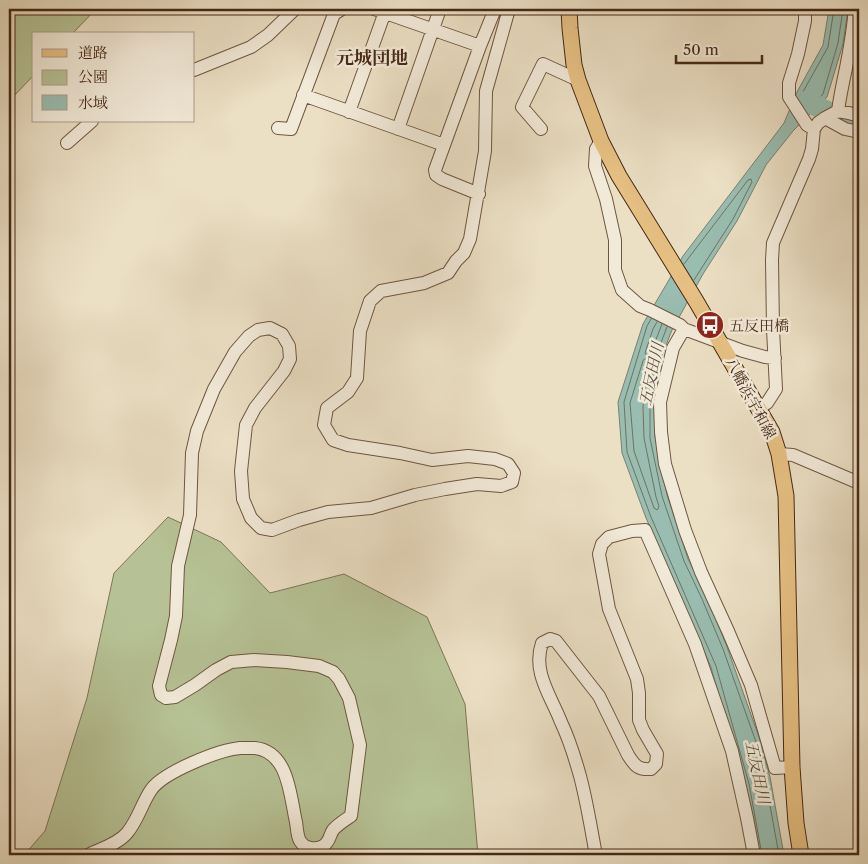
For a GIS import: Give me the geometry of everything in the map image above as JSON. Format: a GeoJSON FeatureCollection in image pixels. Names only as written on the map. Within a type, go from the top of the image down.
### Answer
{"type":"FeatureCollection","features":[{"type":"Feature","properties":{"kind":"main road","name":"八幡浜宇和線"},"geometry":{"type":"LineString","coordinates":[[569,9],[574,65],[601,141],[619,176],[759,408],[772,432],[779,454],[786,496],[792,767],[796,823],[801,855]]}},
{"type":"Feature","properties":{"kind":"street"},"geometry":{"type":"LineString","coordinates":[[195,70],[251,47],[268,35],[296,9]]}},
{"type":"Feature","properties":{"kind":"street"},"geometry":{"type":"LineString","coordinates":[[278,128],[291,129],[334,14],[342,9]]}},
{"type":"Feature","properties":{"kind":"street"},"geometry":{"type":"LineString","coordinates":[[398,129],[440,9]]}},
{"type":"Feature","properties":{"kind":"street"},"geometry":{"type":"LineString","coordinates":[[479,194],[442,180],[436,175],[435,170],[495,9]]}},
{"type":"Feature","properties":{"kind":"street"},"geometry":{"type":"LineString","coordinates":[[88,855],[118,841],[126,834],[133,825],[152,788],[164,778],[213,755],[240,748],[257,748],[277,758],[283,768],[288,786],[299,840],[306,848],[317,849],[326,845],[333,831],[351,816],[360,745],[349,698],[333,672],[319,666],[287,662],[254,660],[231,662],[175,697],[166,698],[161,695],[159,686],[176,616],[178,566],[190,515],[192,453],[197,431],[214,390],[235,352],[258,330],[270,328],[282,334],[289,346],[290,359],[284,371],[254,408],[246,426],[241,471],[243,499],[251,518],[261,528],[272,530],[328,512],[371,508],[415,495],[445,489],[476,484],[501,486],[512,482],[514,473],[511,468],[508,464],[496,459],[468,456],[432,460],[400,452],[348,445],[334,440],[324,425],[327,408],[348,392],[357,378],[360,331],[370,301],[381,291],[424,283],[448,273],[464,253],[470,239],[486,152],[486,91],[509,9]]}},
{"type":"Feature","properties":{"kind":"street"},"geometry":{"type":"LineString","coordinates":[[759,408],[767,403],[776,389],[772,270],[773,243],[812,149],[810,127],[788,97],[789,83],[805,21],[805,9]]}},
{"type":"Feature","properties":{"kind":"street"},"geometry":{"type":"LineString","coordinates":[[831,114],[840,93],[846,68],[855,9]]}},
{"type":"Feature","properties":{"kind":"street"},"geometry":{"type":"LineString","coordinates":[[349,112],[382,10],[480,46]]}},
{"type":"Feature","properties":{"kind":"street"},"geometry":{"type":"LineString","coordinates":[[541,129],[522,106],[543,64],[578,80]]}},
{"type":"Feature","properties":{"kind":"street"},"geometry":{"type":"LineString","coordinates":[[303,95],[444,145]]}},
{"type":"Feature","properties":{"kind":"street"},"geometry":{"type":"LineString","coordinates":[[810,127],[831,114],[850,113],[859,116]]}},
{"type":"Feature","properties":{"kind":"street"},"geometry":{"type":"LineString","coordinates":[[831,114],[845,129],[859,132]]}},
{"type":"Feature","properties":{"kind":"street"},"geometry":{"type":"LineString","coordinates":[[67,143],[91,122]]}},
{"type":"Feature","properties":{"kind":"street"},"geometry":{"type":"LineString","coordinates":[[601,141],[596,149],[595,166],[606,199],[614,240],[615,270],[622,290],[640,306],[682,327],[720,343],[766,358],[775,358]]}},
{"type":"Feature","properties":{"kind":"street"},"geometry":{"type":"LineString","coordinates":[[682,327],[673,348],[660,402],[665,464],[685,530],[701,572],[751,686],[775,768],[792,767]]}},
{"type":"Feature","properties":{"kind":"street"},"geometry":{"type":"LineString","coordinates":[[779,454],[793,456],[859,483]]}},
{"type":"Feature","properties":{"kind":"street"},"geometry":{"type":"LineString","coordinates":[[596,855],[580,777],[562,722],[546,689],[539,664],[539,652],[542,643],[550,639],[556,641],[599,696],[633,764],[643,770],[651,769],[656,764],[657,754],[639,720],[637,679],[609,609],[599,554],[602,544],[609,538],[632,531],[645,530],[695,644],[729,742],[754,855]]}},
{"type":"Feature","properties":{"kind":"green space"},"geometry":{"type":"Polygon","coordinates":[[[9,9],[96,9],[74,32],[32,32],[32,77],[9,101],[9,9]]]}},
{"type":"Feature","properties":{"kind":"green space"},"geometry":{"type":"Polygon","coordinates":[[[168,517],[221,542],[270,593],[344,574],[427,617],[465,704],[478,855],[24,855],[45,831],[87,698],[114,573],[168,517]]]}},
{"type":"Feature","properties":{"kind":"water","name":"五反田川"},"geometry":{"type":"Polygon","coordinates":[[[829,9],[848,9],[843,44],[827,97],[793,131],[766,165],[737,221],[703,274],[672,330],[659,363],[655,408],[655,437],[667,495],[688,559],[707,597],[727,647],[760,740],[770,777],[784,855],[757,855],[744,785],[711,667],[646,518],[622,453],[618,402],[643,324],[683,256],[784,123],[797,92],[823,45],[829,9]]]}},
{"type":"Feature","properties":{"kind":"waterway"},"geometry":{"type":"LineString","coordinates":[[807,101],[849,123],[859,125]]}},
{"type":"Feature","properties":{"kind":"place","name":"五反田橋"},"geometry":{"type":"Point","coordinates":[710,325]}},
{"type":"Feature","properties":{"kind":"district","name":"元城団地"},"geometry":{"type":"Point","coordinates":[372,58]}}]}
